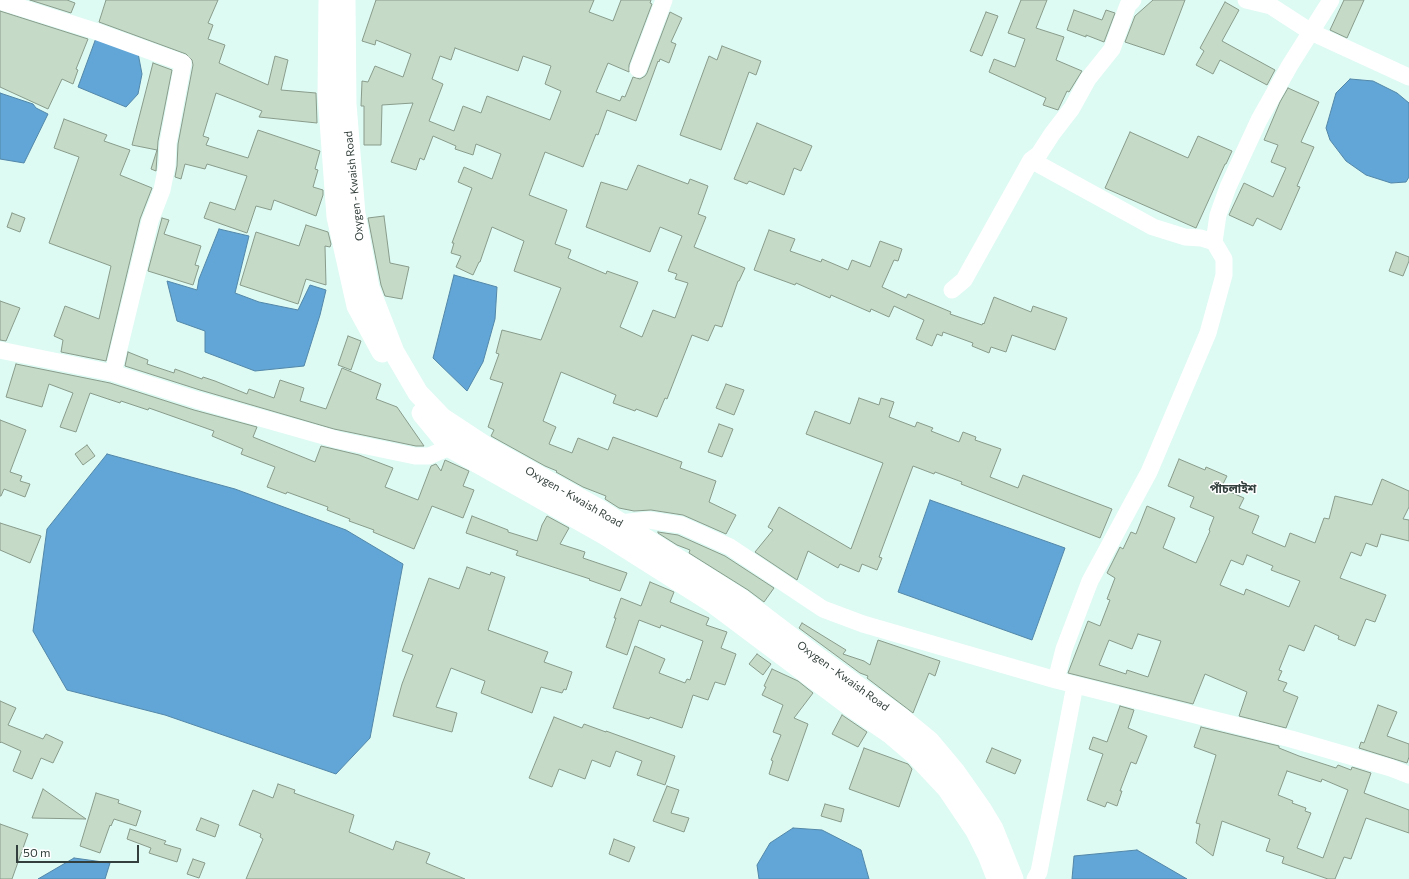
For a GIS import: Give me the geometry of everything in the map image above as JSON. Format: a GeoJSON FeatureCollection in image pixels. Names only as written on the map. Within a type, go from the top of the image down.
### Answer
{"type":"FeatureCollection","features":[{"type":"Feature","properties":{"kind":"main road","name":"Oxygen - Kwaish Road"},"geometry":{"type":"LineString","coordinates":[[329,0],[328,94],[337,216],[357,306],[401,387],[450,447],[613,529],[742,600],[818,658],[901,718],[929,741],[955,772],[981,809],[993,828],[1013,879]]}},
{"type":"Feature","properties":{"kind":"main road","name":"Oxygen - Kwaish Road"},"geometry":{"type":"LineString","coordinates":[[345,0],[346,104],[355,214],[369,288],[394,352],[418,393],[442,418],[486,447],[596,508],[613,529],[852,707],[890,733],[917,756],[947,788],[976,831],[998,879]]}},
{"type":"Feature","properties":{"kind":"street"},"geometry":{"type":"LineString","coordinates":[[638,69],[664,0]]}},
{"type":"Feature","properties":{"kind":"street"},"geometry":{"type":"LineString","coordinates":[[952,290],[964,280],[1031,160],[1039,154],[1072,108],[1088,79],[1112,49],[1128,5],[1133,0]]}},
{"type":"Feature","properties":{"kind":"street"},"geometry":{"type":"LineString","coordinates":[[1246,0],[1271,6],[1311,32],[1409,77]]}},
{"type":"Feature","properties":{"kind":"street"},"geometry":{"type":"LineString","coordinates":[[1056,680],[1064,649],[1090,581],[1149,472],[1208,333],[1224,275],[1224,259],[1214,242],[1218,215],[1228,187],[1259,120],[1290,65],[1331,0]]}},
{"type":"Feature","properties":{"kind":"street"},"geometry":{"type":"LineString","coordinates":[[0,1],[95,31],[184,62],[168,143],[167,165],[162,190],[150,221],[113,373]]}},
{"type":"Feature","properties":{"kind":"street"},"geometry":{"type":"LineString","coordinates":[[1031,160],[1153,227],[1185,237],[1201,238],[1214,242]]}},
{"type":"Feature","properties":{"kind":"street"},"geometry":{"type":"LineString","coordinates":[[0,350],[113,373],[256,417],[338,440],[415,456],[429,456],[450,447]]}},
{"type":"Feature","properties":{"kind":"street"},"geometry":{"type":"LineString","coordinates":[[613,529],[649,520],[681,525],[730,547],[823,610],[863,624],[1056,680],[1291,739],[1391,768],[1409,775]]}},
{"type":"Feature","properties":{"kind":"street"},"geometry":{"type":"LineString","coordinates":[[1035,879],[1039,872],[1075,685]]}},
{"type":"Feature","properties":{"kind":"water"},"geometry":{"type":"Polygon","coordinates":[[[96,38],[138,53],[142,74],[138,94],[126,107],[78,87],[96,38]]]}},
{"type":"Feature","properties":{"kind":"water"},"geometry":{"type":"Polygon","coordinates":[[[1350,79],[1373,81],[1397,93],[1409,103],[1409,177],[1406,182],[1391,183],[1366,175],[1346,161],[1330,140],[1326,128],[1336,93],[1350,79]]]}},
{"type":"Feature","properties":{"kind":"water"},"geometry":{"type":"Polygon","coordinates":[[[0,93],[33,104],[36,108],[48,114],[24,163],[0,159],[0,93]]]}},
{"type":"Feature","properties":{"kind":"water"},"geometry":{"type":"Polygon","coordinates":[[[219,229],[249,236],[235,293],[259,302],[298,310],[310,285],[326,290],[304,366],[255,371],[205,352],[205,331],[177,321],[167,281],[197,290],[199,279],[219,229]]]}},
{"type":"Feature","properties":{"kind":"water"},"geometry":{"type":"Polygon","coordinates":[[[454,275],[497,287],[495,319],[483,362],[467,391],[433,358],[454,275]]]}},
{"type":"Feature","properties":{"kind":"water"},"geometry":{"type":"Polygon","coordinates":[[[107,454],[235,489],[346,530],[403,564],[370,738],[336,774],[165,715],[67,690],[33,631],[47,529],[107,454]]]}},
{"type":"Feature","properties":{"kind":"water"},"geometry":{"type":"Polygon","coordinates":[[[930,500],[1065,548],[1032,640],[898,592],[930,500]]]}},
{"type":"Feature","properties":{"kind":"water"},"geometry":{"type":"Polygon","coordinates":[[[793,828],[822,830],[861,850],[869,879],[759,879],[757,865],[770,843],[793,828]]]}},
{"type":"Feature","properties":{"kind":"water"},"geometry":{"type":"Polygon","coordinates":[[[1137,850],[1187,879],[1072,879],[1074,856],[1137,850]]]}},
{"type":"Feature","properties":{"kind":"water"},"geometry":{"type":"Polygon","coordinates":[[[74,858],[110,863],[105,879],[38,879],[74,858]]]}},
{"type":"Feature","properties":{"kind":"building"},"geometry":{"type":"Polygon","coordinates":[[[30,0],[67,0],[75,3],[71,13],[30,0]]]}},
{"type":"Feature","properties":{"kind":"building"},"geometry":{"type":"Polygon","coordinates":[[[106,0],[218,0],[208,23],[213,25],[208,39],[225,45],[219,63],[268,85],[275,56],[288,60],[281,90],[316,93],[317,123],[259,117],[262,111],[216,93],[203,136],[209,138],[206,145],[248,158],[258,130],[320,151],[315,169],[318,170],[313,187],[323,190],[323,195],[316,216],[274,200],[271,210],[256,206],[247,233],[204,218],[210,202],[235,210],[247,176],[207,164],[205,169],[185,164],[181,179],[175,177],[178,144],[193,65],[192,60],[186,54],[99,22],[106,0]]]}},
{"type":"Feature","properties":{"kind":"building"},"geometry":{"type":"Polygon","coordinates":[[[376,0],[594,0],[589,12],[613,21],[621,0],[651,0],[650,3],[652,4],[629,65],[629,72],[608,63],[596,92],[620,101],[622,96],[625,97],[633,77],[640,79],[647,73],[670,12],[682,18],[671,42],[676,44],[669,63],[660,59],[659,62],[658,61],[636,121],[607,110],[598,135],[596,134],[583,167],[545,152],[529,195],[567,210],[555,244],[571,250],[568,258],[606,274],[607,271],[638,282],[620,327],[642,337],[653,310],[675,318],[688,283],[675,279],[677,274],[668,271],[682,236],[660,227],[650,252],[586,227],[601,182],[627,190],[638,165],[688,184],[690,179],[708,186],[698,214],[706,217],[694,247],[745,268],[738,281],[722,327],[715,325],[708,341],[692,335],[667,399],[665,398],[657,417],[636,409],[635,411],[613,403],[616,395],[561,372],[543,421],[556,427],[549,444],[572,453],[578,438],[608,450],[613,437],[682,462],[680,468],[716,481],[709,502],[736,515],[726,534],[683,515],[651,510],[634,511],[619,508],[605,499],[606,496],[583,487],[556,472],[557,471],[545,466],[491,436],[494,430],[488,427],[503,383],[490,379],[499,354],[496,353],[502,330],[541,340],[561,288],[514,271],[524,241],[492,227],[480,262],[473,275],[456,267],[461,256],[451,253],[454,243],[452,243],[472,188],[458,182],[464,167],[492,179],[501,154],[476,144],[473,155],[455,149],[456,146],[433,136],[424,160],[420,158],[416,170],[391,162],[413,103],[382,105],[381,145],[364,145],[364,106],[361,106],[362,81],[368,82],[375,66],[403,77],[411,54],[376,40],[375,45],[362,41],[376,0]],[[455,48],[451,60],[440,56],[432,79],[443,84],[429,121],[454,131],[463,106],[481,113],[487,96],[550,120],[561,91],[545,84],[551,66],[523,56],[518,71],[455,48]]]}},
{"type":"Feature","properties":{"kind":"building"},"geometry":{"type":"Polygon","coordinates":[[[1021,0],[1047,0],[1036,28],[1064,37],[1056,60],[1082,71],[1069,92],[1067,91],[1058,110],[1043,105],[1046,98],[989,72],[994,59],[1015,67],[1025,39],[1008,33],[1021,0]]]}},
{"type":"Feature","properties":{"kind":"building"},"geometry":{"type":"Polygon","coordinates":[[[1153,0],[1185,0],[1164,55],[1125,42],[1135,16],[1153,0]]]}},
{"type":"Feature","properties":{"kind":"building"},"geometry":{"type":"Polygon","coordinates":[[[1344,0],[1364,0],[1347,38],[1330,30],[1344,0]]]}},
{"type":"Feature","properties":{"kind":"building"},"geometry":{"type":"Polygon","coordinates":[[[1225,2],[1239,10],[1222,41],[1275,70],[1267,85],[1220,60],[1213,74],[1196,65],[1204,51],[1200,48],[1225,2]]]}},
{"type":"Feature","properties":{"kind":"building"},"geometry":{"type":"Polygon","coordinates":[[[1074,10],[1102,20],[1106,10],[1115,13],[1104,42],[1067,30],[1074,10]]]}},
{"type":"Feature","properties":{"kind":"building"},"geometry":{"type":"Polygon","coordinates":[[[0,11],[88,39],[76,69],[78,70],[73,84],[62,79],[48,109],[0,87],[0,11]]]}},
{"type":"Feature","properties":{"kind":"building"},"geometry":{"type":"Polygon","coordinates":[[[986,12],[998,16],[982,56],[970,51],[986,12]]]}},
{"type":"Feature","properties":{"kind":"building"},"geometry":{"type":"Polygon","coordinates":[[[722,46],[761,61],[756,75],[749,72],[721,150],[680,135],[709,56],[717,60],[722,46]]]}},
{"type":"Feature","properties":{"kind":"building"},"geometry":{"type":"Polygon","coordinates":[[[153,63],[172,70],[158,141],[156,171],[151,169],[157,150],[132,145],[153,63]]]}},
{"type":"Feature","properties":{"kind":"building"},"geometry":{"type":"Polygon","coordinates":[[[1288,88],[1319,102],[1301,142],[1314,147],[1297,186],[1300,187],[1281,230],[1257,218],[1253,226],[1229,215],[1244,183],[1273,197],[1286,168],[1271,162],[1278,145],[1264,140],[1280,102],[1288,88]]]}},
{"type":"Feature","properties":{"kind":"building"},"geometry":{"type":"Polygon","coordinates":[[[64,119],[107,135],[104,141],[130,150],[120,175],[152,188],[140,219],[106,361],[61,352],[63,340],[54,336],[65,306],[99,319],[111,266],[49,243],[79,157],[54,148],[64,119]]]}},
{"type":"Feature","properties":{"kind":"building"},"geometry":{"type":"Polygon","coordinates":[[[757,123],[812,146],[801,171],[794,168],[784,195],[749,181],[747,184],[734,179],[757,123]]]}},
{"type":"Feature","properties":{"kind":"building"},"geometry":{"type":"Polygon","coordinates":[[[1130,132],[1188,158],[1198,136],[1232,151],[1196,228],[1105,188],[1130,132]]]}},
{"type":"Feature","properties":{"kind":"building"},"geometry":{"type":"Polygon","coordinates":[[[12,213],[25,218],[20,232],[7,227],[12,213]]]}},
{"type":"Feature","properties":{"kind":"building"},"geometry":{"type":"Polygon","coordinates":[[[384,216],[390,263],[409,267],[402,299],[385,296],[381,285],[368,218],[384,216]]]}},
{"type":"Feature","properties":{"kind":"building"},"geometry":{"type":"Polygon","coordinates":[[[162,218],[169,220],[164,234],[201,246],[195,265],[199,266],[193,285],[148,271],[162,218]]]}},
{"type":"Feature","properties":{"kind":"building"},"geometry":{"type":"Polygon","coordinates":[[[306,225],[328,232],[331,244],[330,247],[325,246],[326,285],[306,279],[298,304],[240,285],[256,232],[299,246],[306,225]]]}},
{"type":"Feature","properties":{"kind":"building"},"geometry":{"type":"Polygon","coordinates":[[[769,230],[795,239],[790,251],[821,262],[822,259],[848,270],[852,260],[870,267],[880,241],[902,249],[898,261],[894,260],[882,287],[906,298],[908,294],[951,312],[950,314],[982,325],[983,323],[984,324],[994,297],[1031,312],[1033,306],[1067,318],[1055,350],[1012,335],[1006,352],[991,347],[989,353],[972,346],[973,343],[943,332],[942,336],[937,334],[932,346],[916,339],[924,320],[894,306],[889,317],[871,309],[870,312],[831,295],[830,298],[796,283],[795,285],[754,270],[769,230]]]}},
{"type":"Feature","properties":{"kind":"building"},"geometry":{"type":"Polygon","coordinates":[[[1396,252],[1409,257],[1409,261],[1403,276],[1389,271],[1396,252]]]}},
{"type":"Feature","properties":{"kind":"building"},"geometry":{"type":"Polygon","coordinates":[[[0,301],[20,308],[6,341],[0,340],[0,301]]]}},
{"type":"Feature","properties":{"kind":"building"},"geometry":{"type":"Polygon","coordinates":[[[348,336],[361,341],[351,370],[338,365],[348,336]]]}},
{"type":"Feature","properties":{"kind":"building"},"geometry":{"type":"Polygon","coordinates":[[[128,352],[148,360],[147,364],[174,373],[175,369],[202,379],[203,377],[247,394],[249,389],[274,398],[280,380],[304,388],[300,401],[326,409],[342,368],[381,384],[376,399],[397,407],[424,446],[416,446],[334,429],[200,390],[125,366],[128,352]]]}},
{"type":"Feature","properties":{"kind":"building"},"geometry":{"type":"Polygon","coordinates":[[[16,364],[110,383],[194,410],[257,427],[253,437],[315,462],[321,446],[359,455],[393,468],[385,487],[418,500],[431,466],[436,464],[441,471],[445,460],[469,471],[463,486],[474,490],[463,518],[432,506],[414,549],[373,532],[374,530],[349,521],[350,519],[327,510],[328,507],[287,492],[286,494],[267,487],[275,467],[241,454],[243,449],[212,436],[214,431],[149,408],[148,410],[121,401],[120,403],[90,393],[76,432],[60,427],[73,393],[49,384],[42,407],[6,397],[16,364]]]}},
{"type":"Feature","properties":{"kind":"building"},"geometry":{"type":"Polygon","coordinates":[[[726,384],[744,390],[734,415],[716,408],[726,384]]]}},
{"type":"Feature","properties":{"kind":"building"},"geometry":{"type":"Polygon","coordinates":[[[859,398],[879,405],[881,398],[894,402],[889,417],[915,427],[917,422],[933,428],[931,431],[959,442],[963,432],[976,437],[975,440],[1001,449],[990,477],[1018,488],[1023,475],[1112,509],[1100,538],[961,484],[962,482],[913,466],[879,557],[882,558],[877,570],[862,564],[859,572],[840,564],[838,568],[808,551],[797,580],[755,552],[773,530],[768,527],[779,507],[851,549],[883,463],[806,434],[815,411],[850,424],[859,398]]]}},
{"type":"Feature","properties":{"kind":"building"},"geometry":{"type":"Polygon","coordinates":[[[0,420],[26,430],[10,472],[22,476],[20,481],[30,484],[25,497],[4,489],[0,496],[0,420]]]}},
{"type":"Feature","properties":{"kind":"building"},"geometry":{"type":"Polygon","coordinates":[[[719,424],[733,429],[722,457],[708,452],[719,424]]]}},
{"type":"Feature","properties":{"kind":"building"},"geometry":{"type":"Polygon","coordinates":[[[87,445],[95,456],[83,465],[75,454],[87,445]]]}},
{"type":"Feature","properties":{"kind":"building"},"geometry":{"type":"Polygon","coordinates":[[[1179,459],[1205,470],[1206,467],[1227,476],[1221,488],[1244,498],[1239,508],[1259,516],[1252,533],[1285,547],[1290,533],[1315,543],[1324,518],[1329,519],[1335,496],[1372,505],[1382,479],[1409,491],[1409,507],[1403,519],[1409,520],[1409,541],[1381,534],[1377,547],[1366,543],[1361,556],[1351,552],[1340,578],[1386,595],[1375,622],[1366,619],[1355,646],[1338,639],[1339,636],[1315,625],[1304,651],[1289,645],[1279,670],[1282,671],[1278,680],[1287,683],[1283,691],[1298,697],[1286,728],[1239,716],[1247,692],[1205,674],[1193,704],[1068,673],[1088,621],[1100,626],[1110,600],[1107,599],[1115,578],[1107,573],[1120,547],[1123,549],[1131,532],[1136,534],[1147,506],[1175,518],[1163,548],[1196,563],[1210,531],[1209,530],[1214,517],[1190,507],[1194,497],[1168,486],[1179,459]],[[1247,555],[1243,565],[1231,560],[1220,585],[1244,595],[1246,589],[1289,607],[1300,581],[1271,570],[1273,566],[1247,555]],[[1138,634],[1132,649],[1109,640],[1099,665],[1126,674],[1127,670],[1148,677],[1161,641],[1138,634]]]}},
{"type":"Feature","properties":{"kind":"building"},"geometry":{"type":"Polygon","coordinates":[[[472,516],[508,530],[508,532],[537,541],[542,525],[547,516],[569,528],[560,544],[585,552],[583,558],[627,573],[620,591],[589,580],[590,579],[516,555],[518,551],[466,533],[472,516]]]}},
{"type":"Feature","properties":{"kind":"building"},"geometry":{"type":"Polygon","coordinates":[[[0,523],[41,536],[30,563],[0,550],[0,523]]]}},
{"type":"Feature","properties":{"kind":"building"},"geometry":{"type":"Polygon","coordinates":[[[658,532],[678,535],[725,556],[774,588],[764,602],[748,590],[689,553],[690,550],[677,545],[658,532]]]}},
{"type":"Feature","properties":{"kind":"building"},"geometry":{"type":"Polygon","coordinates":[[[467,567],[490,575],[491,572],[505,577],[488,630],[548,652],[544,662],[572,672],[566,690],[564,689],[562,693],[541,687],[532,713],[481,693],[485,681],[451,668],[436,707],[457,713],[452,732],[393,716],[402,684],[413,655],[402,651],[429,578],[459,589],[467,567]]]}},
{"type":"Feature","properties":{"kind":"building"},"geometry":{"type":"Polygon","coordinates":[[[650,582],[674,592],[670,602],[709,618],[706,625],[727,632],[721,648],[736,654],[725,685],[715,682],[708,700],[693,695],[682,728],[650,717],[649,719],[613,708],[635,646],[665,659],[659,673],[685,683],[687,679],[690,680],[703,641],[661,625],[660,628],[639,620],[627,655],[606,647],[621,598],[641,606],[650,582]]]}},
{"type":"Feature","properties":{"kind":"building"},"geometry":{"type":"Polygon","coordinates":[[[802,623],[846,650],[843,654],[864,661],[870,665],[878,640],[940,661],[935,676],[929,673],[913,713],[867,678],[868,676],[860,673],[799,628],[802,623]]]}},
{"type":"Feature","properties":{"kind":"building"},"geometry":{"type":"Polygon","coordinates":[[[757,654],[771,664],[763,675],[749,664],[757,654]]]}},
{"type":"Feature","properties":{"kind":"building"},"geometry":{"type":"Polygon","coordinates":[[[772,669],[798,681],[813,693],[794,718],[808,724],[788,781],[769,774],[773,761],[771,760],[781,735],[773,732],[783,705],[762,695],[766,687],[764,686],[772,669]]]}},
{"type":"Feature","properties":{"kind":"building"},"geometry":{"type":"Polygon","coordinates":[[[0,701],[16,708],[8,725],[43,739],[46,734],[63,742],[53,763],[41,758],[32,779],[13,771],[21,751],[1,742],[0,743],[0,701]]]}},
{"type":"Feature","properties":{"kind":"building"},"geometry":{"type":"Polygon","coordinates":[[[1378,705],[1397,712],[1387,736],[1409,744],[1409,757],[1407,763],[1359,748],[1361,742],[1364,743],[1378,705]]]}},
{"type":"Feature","properties":{"kind":"building"},"geometry":{"type":"Polygon","coordinates":[[[1120,706],[1134,710],[1128,728],[1147,736],[1136,764],[1131,762],[1120,791],[1122,791],[1117,806],[1107,802],[1105,807],[1087,800],[1103,754],[1089,749],[1093,737],[1107,742],[1120,706]]]}},
{"type":"Feature","properties":{"kind":"building"},"geometry":{"type":"Polygon","coordinates":[[[842,715],[867,732],[858,747],[832,734],[842,715]]]}},
{"type":"Feature","properties":{"kind":"building"},"geometry":{"type":"Polygon","coordinates":[[[554,717],[582,728],[584,724],[606,731],[675,756],[665,785],[637,775],[642,761],[616,751],[610,767],[592,760],[585,779],[559,769],[552,787],[529,778],[554,717]]]}},
{"type":"Feature","properties":{"kind":"building"},"geometry":{"type":"Polygon","coordinates":[[[1201,727],[1279,746],[1279,748],[1299,756],[1336,768],[1338,765],[1351,770],[1352,767],[1371,773],[1364,793],[1409,810],[1409,833],[1366,818],[1351,859],[1344,857],[1335,879],[1328,879],[1282,863],[1284,857],[1266,851],[1270,839],[1222,821],[1213,856],[1196,843],[1200,824],[1196,823],[1216,755],[1194,747],[1201,727]],[[1287,771],[1278,795],[1293,801],[1292,803],[1306,808],[1305,811],[1311,813],[1297,848],[1323,858],[1348,790],[1322,779],[1321,782],[1287,771]]]}},
{"type":"Feature","properties":{"kind":"building"},"geometry":{"type":"Polygon","coordinates":[[[864,748],[908,764],[912,769],[899,807],[849,789],[864,748]]]}},
{"type":"Feature","properties":{"kind":"building"},"geometry":{"type":"Polygon","coordinates":[[[992,748],[1021,760],[1015,774],[986,762],[992,748]]]}},
{"type":"Feature","properties":{"kind":"building"},"geometry":{"type":"Polygon","coordinates":[[[278,784],[295,790],[294,793],[354,815],[349,832],[393,850],[396,841],[430,853],[426,863],[465,879],[246,879],[263,839],[260,837],[261,834],[239,825],[253,790],[273,798],[278,784]]]}},
{"type":"Feature","properties":{"kind":"building"},"geometry":{"type":"Polygon","coordinates":[[[667,786],[679,790],[671,813],[689,818],[684,832],[653,821],[667,786]]]}},
{"type":"Feature","properties":{"kind":"building"},"geometry":{"type":"Polygon","coordinates":[[[43,789],[86,819],[32,818],[43,789]]]}},
{"type":"Feature","properties":{"kind":"building"},"geometry":{"type":"Polygon","coordinates":[[[96,793],[119,800],[118,803],[141,811],[136,826],[114,819],[111,826],[110,825],[100,853],[80,846],[96,793]]]}},
{"type":"Feature","properties":{"kind":"building"},"geometry":{"type":"Polygon","coordinates":[[[825,804],[844,809],[841,822],[821,816],[825,804]]]}},
{"type":"Feature","properties":{"kind":"building"},"geometry":{"type":"Polygon","coordinates":[[[201,818],[219,825],[215,837],[196,830],[201,818]]]}},
{"type":"Feature","properties":{"kind":"building"},"geometry":{"type":"Polygon","coordinates":[[[0,824],[28,834],[12,879],[0,879],[0,824]]]}},
{"type":"Feature","properties":{"kind":"building"},"geometry":{"type":"Polygon","coordinates":[[[130,829],[166,841],[164,844],[181,849],[177,862],[149,853],[151,848],[127,839],[130,829]]]}},
{"type":"Feature","properties":{"kind":"building"},"geometry":{"type":"Polygon","coordinates":[[[614,839],[635,847],[629,862],[609,854],[614,839]]]}},
{"type":"Feature","properties":{"kind":"building"},"geometry":{"type":"Polygon","coordinates":[[[193,859],[205,863],[199,878],[187,874],[193,859]]]}},
{"type":"Feature","properties":{"kind":"district","name":"পাঁচলাইশ"},"geometry":{"type":"Point","coordinates":[1233,489]}}]}
